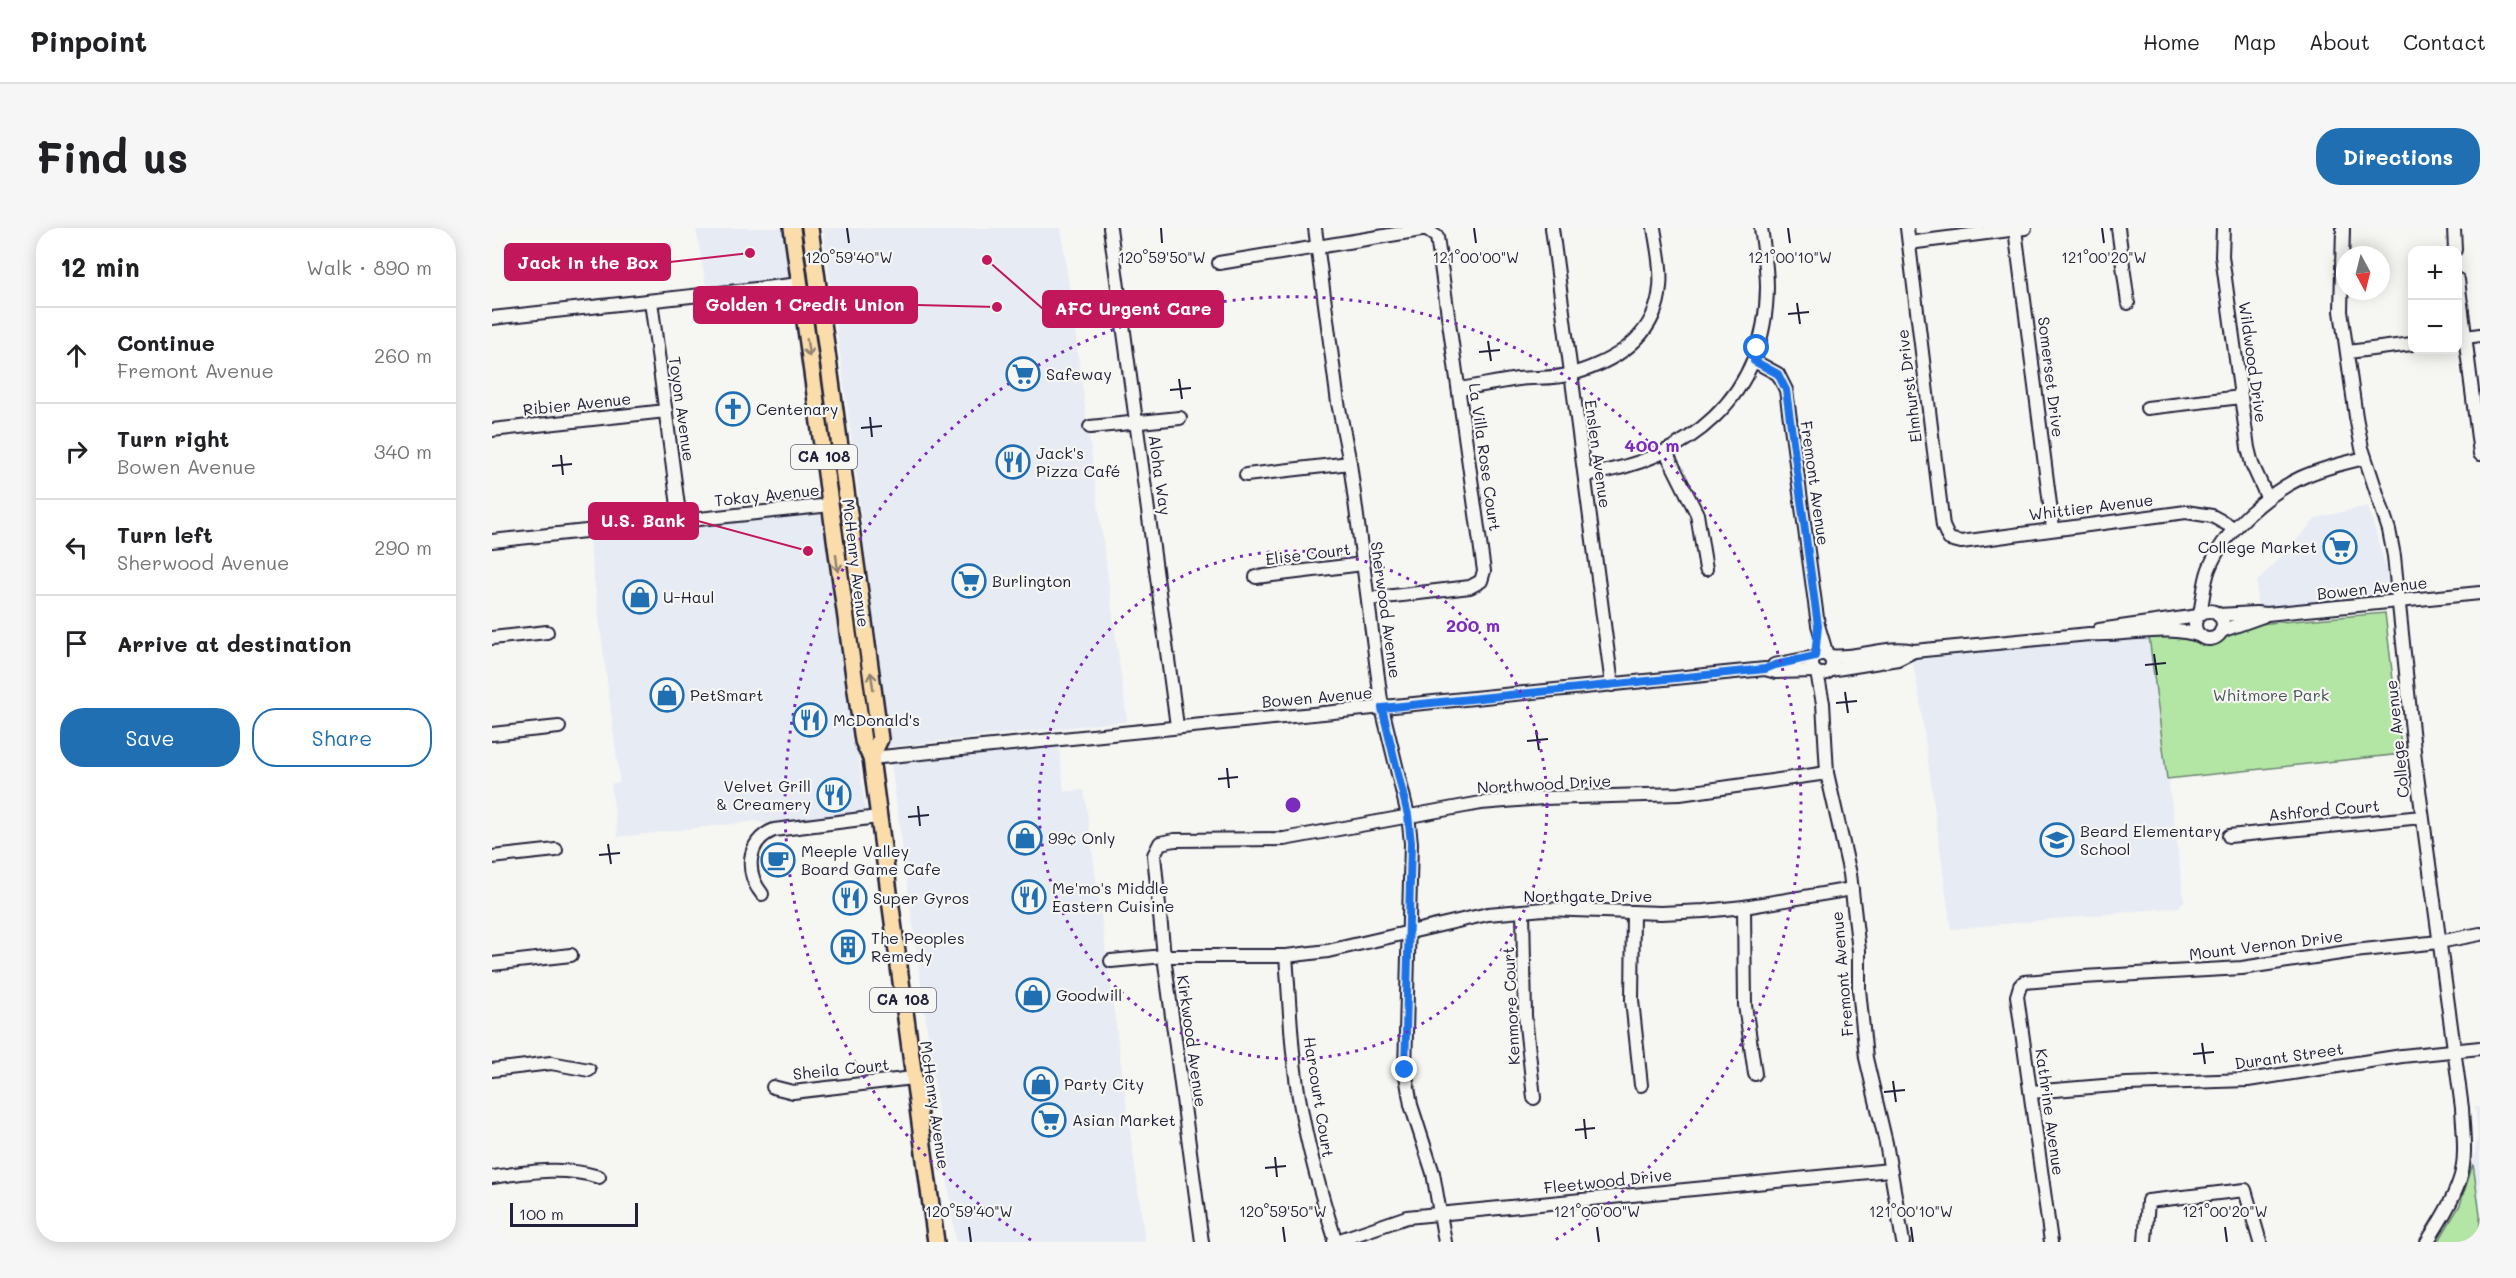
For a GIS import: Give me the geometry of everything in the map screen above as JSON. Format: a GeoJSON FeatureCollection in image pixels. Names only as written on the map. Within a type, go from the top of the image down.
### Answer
{"type":"FeatureCollection","features":[{"type":"Feature","properties":{"kind":"main road","name":"McHenry Avenue"},"geometry":{"type":"LineString","coordinates":[[792,228],[863,741],[871,758],[936,1242]]}},
{"type":"Feature","properties":{"kind":"main road","name":"McHenry Avenue"},"geometry":{"type":"LineString","coordinates":[[810,228],[880,739],[871,758]]}},
{"type":"Feature","properties":{"kind":"street","name":"Aloha Way"},"geometry":{"type":"LineString","coordinates":[[1110,228],[1177,726]]}},
{"type":"Feature","properties":{"kind":"street","name":"Sherwood Avenue"},"geometry":{"type":"LineString","coordinates":[[1315,228],[1338,403],[1350,463],[1382,708],[1408,815],[1411,843],[1406,1079],[1411,1105],[1433,1173],[1445,1242]]}},
{"type":"Feature","properties":{"kind":"street","name":"Enslen Avenue"},"geometry":{"type":"LineString","coordinates":[[1552,228],[1612,685]]}},
{"type":"Feature","properties":{"kind":"street"},"geometry":{"type":"LineString","coordinates":[[1459,389],[1518,379],[1571,374],[1599,365],[1623,353],[1647,328],[1658,302],[1661,274],[1654,228]]}},
{"type":"Feature","properties":{"kind":"street"},"geometry":{"type":"LineString","coordinates":[[1584,475],[1629,467],[1666,452],[1686,440],[1716,415],[1754,361],[1761,332],[1767,288],[1761,228]]}},
{"type":"Feature","properties":{"kind":"street","name":"Elmhurst Drive"},"geometry":{"type":"LineString","coordinates":[[1907,228],[1943,526],[1949,539]]}},
{"type":"Feature","properties":{"kind":"street"},"geometry":{"type":"LineString","coordinates":[[2118,228],[2128,303]]}},
{"type":"Feature","properties":{"kind":"street","name":"Wildwood Drive"},"geometry":{"type":"LineString","coordinates":[[2223,228],[2222,256],[2249,454],[2267,497]]}},
{"type":"Feature","properties":{"kind":"street","name":"College Avenue"},"geometry":{"type":"LineString","coordinates":[[2343,228],[2340,295],[2359,436],[2389,530],[2400,602],[2422,817],[2455,1051],[2464,1134],[2461,1178],[2443,1217],[2427,1242]]}},
{"type":"Feature","properties":{"kind":"street"},"geometry":{"type":"LineString","coordinates":[[2454,228],[2455,246]]}},
{"type":"Feature","properties":{"kind":"street"},"geometry":{"type":"LineString","coordinates":[[1909,243],[2020,229]]}},
{"type":"Feature","properties":{"kind":"street","name":"Somerset Drive"},"geometry":{"type":"LineString","coordinates":[[2020,229],[2054,528]]}},
{"type":"Feature","properties":{"kind":"street","name":"La Villa Rose Court"},"geometry":{"type":"LineString","coordinates":[[1318,247],[1421,230],[1432,233],[1438,241],[1483,577],[1476,585],[1470,587],[1368,598]]}},
{"type":"Feature","properties":{"kind":"street"},"geometry":{"type":"LineString","coordinates":[[1219,263],[1318,247]]}},
{"type":"Feature","properties":{"kind":"street"},"geometry":{"type":"LineString","coordinates":[[492,318],[800,284]]}},
{"type":"Feature","properties":{"kind":"street","name":"Toyon Avenue"},"geometry":{"type":"LineString","coordinates":[[651,301],[680,521]]}},
{"type":"Feature","properties":{"kind":"street"},"geometry":{"type":"LineString","coordinates":[[2462,338],[2480,335]]}},
{"type":"Feature","properties":{"kind":"street"},"geometry":{"type":"LineString","coordinates":[[2348,352],[2408,344]]}},
{"type":"Feature","properties":{"kind":"street"},"geometry":{"type":"LineString","coordinates":[[2462,344],[2480,454]]}},
{"type":"Feature","properties":{"kind":"street","name":"Fremont Avenue"},"geometry":{"type":"LineString","coordinates":[[1754,361],[1778,374],[1786,390],[1821,656]]}},
{"type":"Feature","properties":{"kind":"street"},"geometry":{"type":"LineString","coordinates":[[2147,408],[2241,397]]}},
{"type":"Feature","properties":{"kind":"street","name":"Ribier Avenue"},"geometry":{"type":"LineString","coordinates":[[492,430],[666,411]]}},
{"type":"Feature","properties":{"kind":"street"},"geometry":{"type":"LineString","coordinates":[[1090,427],[1180,418]]}},
{"type":"Feature","properties":{"kind":"street"},"geometry":{"type":"LineString","coordinates":[[1666,452],[1697,514],[1706,569]]}},
{"type":"Feature","properties":{"kind":"street"},"geometry":{"type":"LineString","coordinates":[[2201,636],[2195,624],[2208,572],[2216,554],[2234,528],[2267,497],[2306,475],[2365,458]]}},
{"type":"Feature","properties":{"kind":"street"},"geometry":{"type":"LineString","coordinates":[[1245,475],[1350,463]]}},
{"type":"Feature","properties":{"kind":"street","name":"Tokay Avenue"},"geometry":{"type":"LineString","coordinates":[[492,541],[831,505]]}},
{"type":"Feature","properties":{"kind":"street","name":"Whittier Avenue"},"geometry":{"type":"LineString","coordinates":[[1949,539],[1960,542],[2186,512],[2212,516],[2234,528]]}},
{"type":"Feature","properties":{"kind":"street","name":"Elise Court"},"geometry":{"type":"LineString","coordinates":[[1256,577],[1363,564]]}},
{"type":"Feature","properties":{"kind":"street"},"geometry":{"type":"LineString","coordinates":[[2206,586],[2222,621],[2222,631]]}},
{"type":"Feature","properties":{"kind":"street","name":"Bowen Avenue"},"geometry":{"type":"LineString","coordinates":[[2267,614],[2480,593]]}},
{"type":"Feature","properties":{"kind":"street"},"geometry":{"type":"LineString","coordinates":[[2089,634],[2106,627],[2175,621],[2206,611],[2217,614],[2267,614]]}},
{"type":"Feature","properties":{"kind":"street"},"geometry":{"type":"LineString","coordinates":[[2089,634],[2106,635],[2172,629],[2214,638],[2222,631],[2267,614]]}},
{"type":"Feature","properties":{"kind":"street"},"geometry":{"type":"LineString","coordinates":[[492,638],[547,632]]}},
{"type":"Feature","properties":{"kind":"street","name":"Bowen Avenue"},"geometry":{"type":"LineString","coordinates":[[871,758],[1765,669],[1821,656],[1856,656],[1896,649],[1914,651],[2089,634]]}},
{"type":"Feature","properties":{"kind":"street","name":"Bowen Avenue"},"geometry":{"type":"LineString","coordinates":[[1765,669],[1776,672],[1823,671],[1898,659],[1914,651]]}},
{"type":"Feature","properties":{"kind":"street"},"geometry":{"type":"LineString","coordinates":[[1821,656],[1832,662],[1823,671],[1812,666],[1821,656]]}},
{"type":"Feature","properties":{"kind":"street","name":"Fremont Avenue"},"geometry":{"type":"LineString","coordinates":[[1823,671],[1827,773],[1852,889],[1866,1058],[1903,1242]]}},
{"type":"Feature","properties":{"kind":"street"},"geometry":{"type":"LineString","coordinates":[[492,734],[559,727]]}},
{"type":"Feature","properties":{"kind":"street","name":"Northwood Drive"},"geometry":{"type":"LineString","coordinates":[[1157,846],[1165,841],[1284,839],[1408,815],[1512,800],[1680,794],[1827,773]]}},
{"type":"Feature","properties":{"kind":"street"},"geometry":{"type":"LineString","coordinates":[[762,894],[753,878],[750,860],[755,844],[767,833],[878,817]]}},
{"type":"Feature","properties":{"kind":"street","name":"Ashford Court"},"geometry":{"type":"LineString","coordinates":[[2229,836],[2422,817]]}},
{"type":"Feature","properties":{"kind":"street","name":"Kirkwood Avenue"},"geometry":{"type":"LineString","coordinates":[[1157,846],[1154,855],[1164,956],[1202,1242]]}},
{"type":"Feature","properties":{"kind":"street"},"geometry":{"type":"LineString","coordinates":[[492,857],[556,850]]}},
{"type":"Feature","properties":{"kind":"street","name":"Northgate Drive"},"geometry":{"type":"LineString","coordinates":[[1111,961],[1164,956],[1286,956],[1328,951],[1488,914],[1544,909],[1672,912],[1744,907],[1852,889]]}},
{"type":"Feature","properties":{"kind":"street"},"geometry":{"type":"LineString","coordinates":[[1744,907],[1745,1005],[1755,1074]]}},
{"type":"Feature","properties":{"kind":"street","name":"Kenmore Court"},"geometry":{"type":"LineString","coordinates":[[1523,911],[1525,1017],[1534,1098]]}},
{"type":"Feature","properties":{"kind":"street"},"geometry":{"type":"LineString","coordinates":[[1633,912],[1632,1000],[1641,1085]]}},
{"type":"Feature","properties":{"kind":"street","name":"Mount Vernon Drive"},"geometry":{"type":"LineString","coordinates":[[2020,986],[2028,981],[2242,968],[2354,951],[2439,942],[2480,934]]}},
{"type":"Feature","properties":{"kind":"street"},"geometry":{"type":"LineString","coordinates":[[492,964],[571,955]]}},
{"type":"Feature","properties":{"kind":"street","name":"Harcourt Court"},"geometry":{"type":"LineString","coordinates":[[1286,956],[1300,1106],[1316,1176],[1335,1242]]}},
{"type":"Feature","properties":{"kind":"street","name":"Kathrine Avenue"},"geometry":{"type":"LineString","coordinates":[[2020,986],[2017,996],[2051,1242]]}},
{"type":"Feature","properties":{"kind":"street","name":"Durant Street"},"geometry":{"type":"LineString","coordinates":[[2031,1092],[2127,1084],[2248,1080],[2381,1059],[2480,1048]]}},
{"type":"Feature","properties":{"kind":"street"},"geometry":{"type":"LineString","coordinates":[[492,1070],[551,1063],[589,1070]]}},
{"type":"Feature","properties":{"kind":"street","name":"Sheila Court"},"geometry":{"type":"LineString","coordinates":[[773,1087],[793,1092],[913,1078]]}},
{"type":"Feature","properties":{"kind":"street"},"geometry":{"type":"LineString","coordinates":[[492,1177],[551,1170],[583,1172],[599,1177]]}},
{"type":"Feature","properties":{"kind":"street","name":"Fleetwood Drive"},"geometry":{"type":"LineString","coordinates":[[1335,1242],[1407,1217],[1890,1170]]}},
{"type":"Feature","properties":{"kind":"street"},"geometry":{"type":"LineString","coordinates":[[2145,1242],[2148,1201],[2245,1190],[2260,1242]]}},
{"type":"Feature","properties":{"kind":"shaded area"},"geometry":{"type":"Polygon","coordinates":[[[696,228],[787,228],[794,281],[707,291],[696,228]]]}},
{"type":"Feature","properties":{"kind":"shaded area"},"geometry":{"type":"Polygon","coordinates":[[[823,228],[1061,228],[1127,721],[887,747],[857,479],[823,228]]]}},
{"type":"Feature","properties":{"kind":"shaded area"},"geometry":{"type":"Polygon","coordinates":[[[2368,506],[2394,596],[2257,610],[2257,582],[2317,518],[2368,506]]]}},
{"type":"Feature","properties":{"kind":"shaded area"},"geometry":{"type":"Polygon","coordinates":[[[824,512],[866,813],[768,825],[756,821],[618,837],[611,784],[620,782],[589,539],[824,512]]]}},
{"type":"Feature","properties":{"kind":"shaded area","name":"Beard Elementary School"},"geometry":{"type":"Polygon","coordinates":[[[2149,633],[2184,900],[2179,907],[1951,929],[1918,687],[1912,660],[2149,633]]]}},
{"type":"Feature","properties":{"kind":"shaded area"},"geometry":{"type":"Polygon","coordinates":[[[1059,746],[1064,792],[1084,790],[1145,1242],[956,1242],[891,762],[1059,746]]]}},
{"type":"Feature","properties":{"kind":"shaded area"},"geometry":{"type":"Polygon","coordinates":[[[2475,1107],[2480,1107],[2480,1217],[2473,1164],[2478,1135],[2475,1107]]]}},
{"type":"Feature","properties":{"kind":"green space","name":"Whitmore Park"},"geometry":{"type":"Polygon","coordinates":[[[2385,613],[2402,754],[2167,779],[2149,636],[2164,634],[2214,642],[2246,625],[2385,613]]]}},
{"type":"Feature","properties":{"kind":"green space"},"geometry":{"type":"Polygon","coordinates":[[[2473,1164],[2480,1215],[2480,1242],[2438,1242],[2460,1205],[2473,1164]]]}},
{"type":"Feature","properties":{"kind":"place","name":"Jack in the Box"},"geometry":{"type":"Point","coordinates":[750,253]}},
{"type":"Feature","properties":{"kind":"place","name":"AFC Urgent Care"},"geometry":{"type":"Point","coordinates":[987,260]}},
{"type":"Feature","properties":{"kind":"place","name":"Golden 1 Credit Union"},"geometry":{"type":"Point","coordinates":[997,307]}},
{"type":"Feature","properties":{"kind":"place","name":"Safeway"},"geometry":{"type":"Point","coordinates":[1023,374]}},
{"type":"Feature","properties":{"kind":"place","name":"Centenary"},"geometry":{"type":"Point","coordinates":[733,409]}},
{"type":"Feature","properties":{"kind":"place","name":"Jack's Pizza Café"},"geometry":{"type":"Point","coordinates":[1013,462]}},
{"type":"Feature","properties":{"kind":"place","name":"College Market"},"geometry":{"type":"Point","coordinates":[2340,547]}},
{"type":"Feature","properties":{"kind":"place","name":"U.S. Bank"},"geometry":{"type":"Point","coordinates":[808,551]}},
{"type":"Feature","properties":{"kind":"place","name":"Burlington"},"geometry":{"type":"Point","coordinates":[969,581]}},
{"type":"Feature","properties":{"kind":"place","name":"U-Haul"},"geometry":{"type":"Point","coordinates":[640,597]}},
{"type":"Feature","properties":{"kind":"place","name":"PetSmart"},"geometry":{"type":"Point","coordinates":[667,695]}},
{"type":"Feature","properties":{"kind":"place","name":"McDonald's"},"geometry":{"type":"Point","coordinates":[810,720]}},
{"type":"Feature","properties":{"kind":"place","name":"Velvet Grill & Creamery"},"geometry":{"type":"Point","coordinates":[834,795]}},
{"type":"Feature","properties":{"kind":"place","name":"99¢ Only"},"geometry":{"type":"Point","coordinates":[1025,838]}},
{"type":"Feature","properties":{"kind":"place","name":"Beard Elementary School"},"geometry":{"type":"Point","coordinates":[2057,840]}},
{"type":"Feature","properties":{"kind":"place","name":"Meeple Valley Board Game Cafe"},"geometry":{"type":"Point","coordinates":[778,860]}},
{"type":"Feature","properties":{"kind":"place","name":"Me'mo's Middle Eastern Cuisine"},"geometry":{"type":"Point","coordinates":[1029,897]}},
{"type":"Feature","properties":{"kind":"place","name":"Super Gyros"},"geometry":{"type":"Point","coordinates":[850,898]}},
{"type":"Feature","properties":{"kind":"place","name":"The Peoples Remedy"},"geometry":{"type":"Point","coordinates":[848,947]}},
{"type":"Feature","properties":{"kind":"place","name":"Goodwill"},"geometry":{"type":"Point","coordinates":[1033,995]}},
{"type":"Feature","properties":{"kind":"place","name":"Party City"},"geometry":{"type":"Point","coordinates":[1041,1084]}},
{"type":"Feature","properties":{"kind":"place","name":"Asian Market"},"geometry":{"type":"Point","coordinates":[1049,1120]}},
{"type":"Feature","properties":{"kind":"route"},"geometry":{"type":"LineString","coordinates":[[1405,1070],[1411,843],[1408,815],[1382,708],[1765,669],[1815,656],[1818,626],[1786,390],[1778,374],[1754,361],[1757,348]]}}]}
